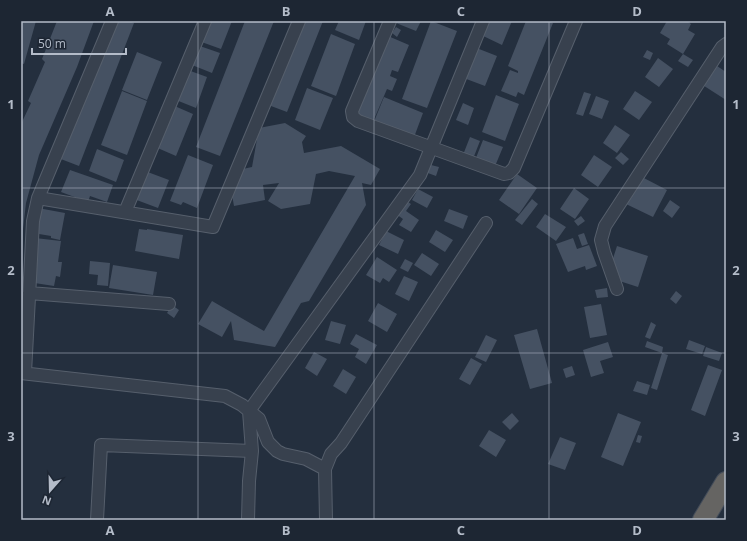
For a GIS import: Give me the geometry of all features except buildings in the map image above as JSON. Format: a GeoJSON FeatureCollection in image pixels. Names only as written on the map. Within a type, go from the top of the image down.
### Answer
{"type":"FeatureCollection","features":[{"type":"Feature","properties":{"kind":"highway"},"geometry":{"type":"LineString","coordinates":[[703,520],[726,482]]}},
{"type":"Feature","properties":{"kind":"highway"},"geometry":{"type":"LineString","coordinates":[[703,520],[726,491]]}},
{"type":"Feature","properties":{"kind":"street"},"geometry":{"type":"LineString","coordinates":[[112,21],[38,198],[33,221],[23,373],[221,395],[234,399],[258,419],[268,442],[277,451],[306,460],[324,469]]}},
{"type":"Feature","properties":{"kind":"street"},"geometry":{"type":"LineString","coordinates":[[125,212],[205,21]]}},
{"type":"Feature","properties":{"kind":"street"},"geometry":{"type":"LineString","coordinates":[[38,198],[213,227],[299,21]]}},
{"type":"Feature","properties":{"kind":"street"},"geometry":{"type":"LineString","coordinates":[[390,21],[352,110],[352,115],[358,121],[501,174],[511,172],[514,168],[576,21]]}},
{"type":"Feature","properties":{"kind":"street"},"geometry":{"type":"LineString","coordinates":[[248,520],[249,481],[252,451],[250,411],[420,175],[483,21]]}},
{"type":"Feature","properties":{"kind":"street"},"geometry":{"type":"LineString","coordinates":[[617,289],[601,240],[604,226],[722,47],[726,44]]}},
{"type":"Feature","properties":{"kind":"street"},"geometry":{"type":"LineString","coordinates":[[326,520],[324,469],[331,454],[342,443],[486,223]]}},
{"type":"Feature","properties":{"kind":"street"},"geometry":{"type":"LineString","coordinates":[[29,293],[169,304]]}},
{"type":"Feature","properties":{"kind":"street"},"geometry":{"type":"LineString","coordinates":[[97,520],[101,445],[252,451]]}}]}
